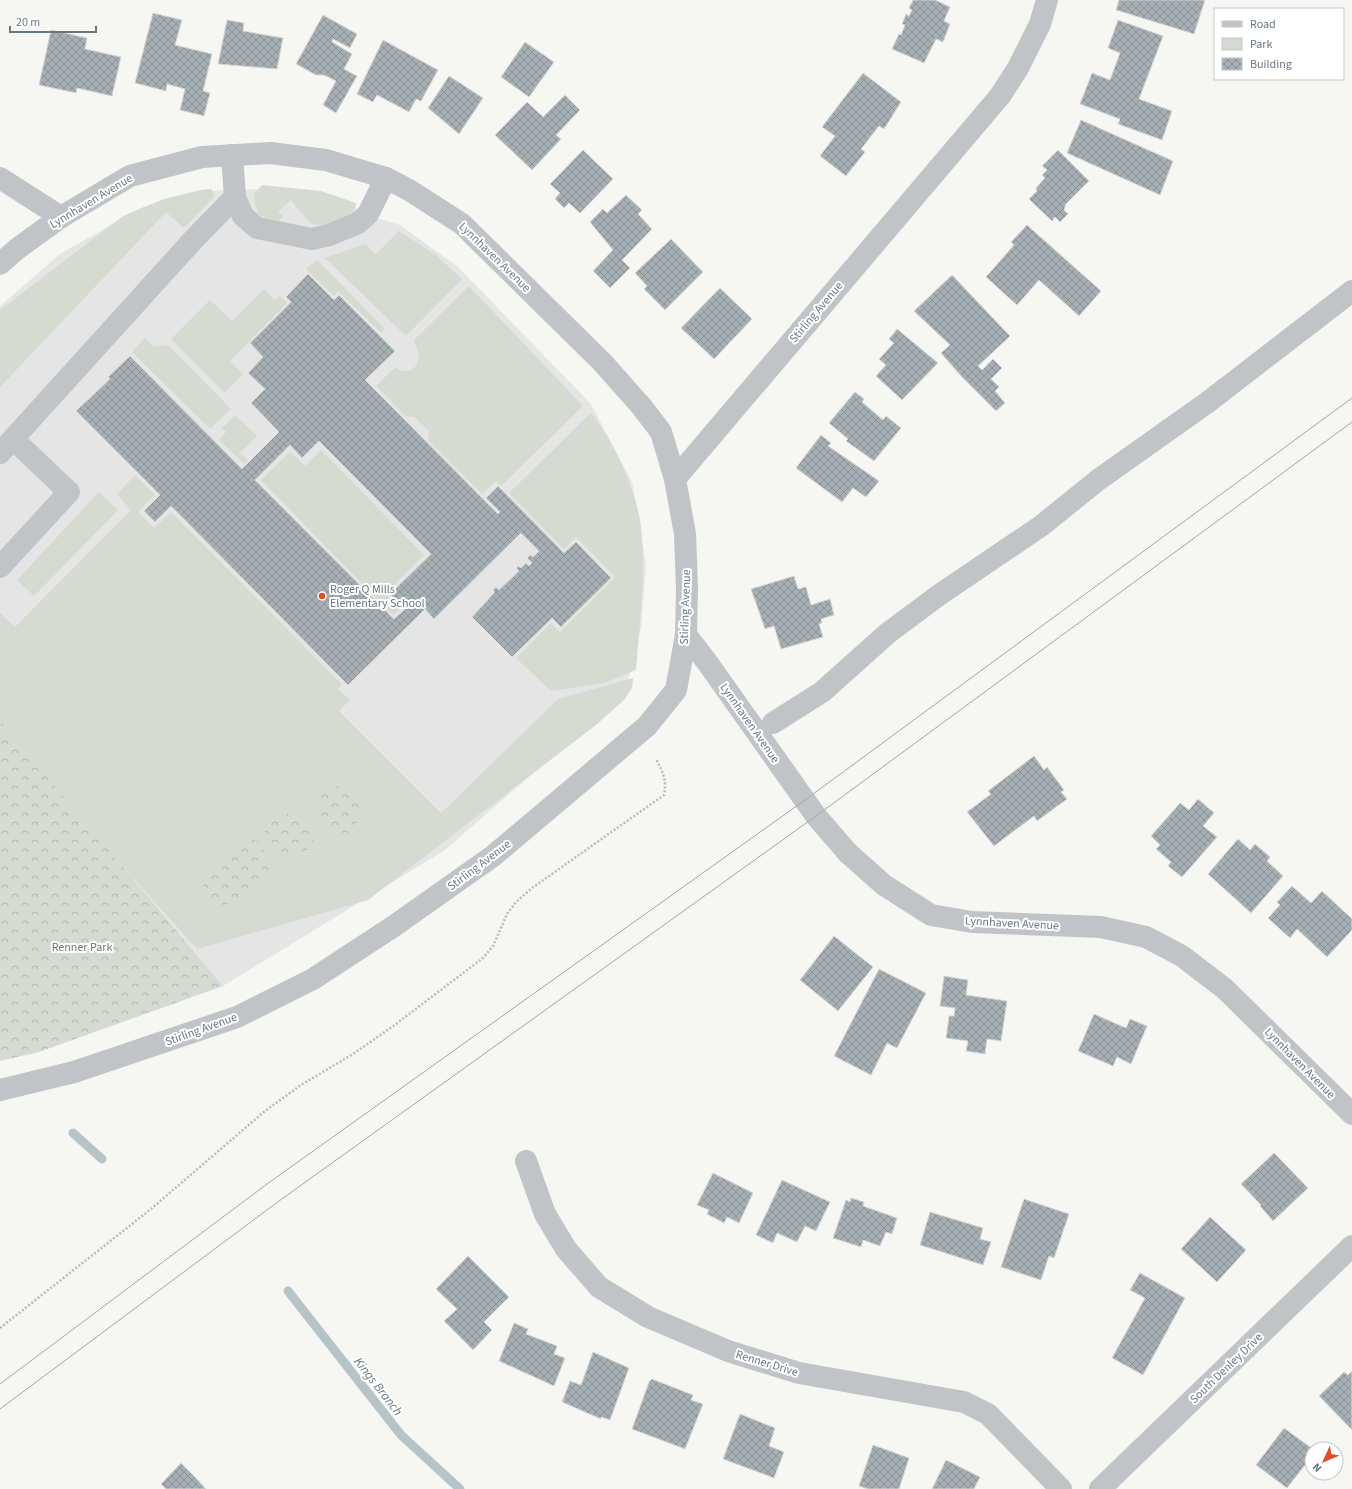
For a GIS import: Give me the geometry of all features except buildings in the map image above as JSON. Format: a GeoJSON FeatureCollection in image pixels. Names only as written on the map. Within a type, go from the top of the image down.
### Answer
{"type":"FeatureCollection","features":[{"type":"Feature","properties":{"kind":"street","name":"Stirling Avenue"},"geometry":{"type":"LineString","coordinates":[[0,1090],[74,1072],[230,1019],[314,979],[394,926],[493,856],[647,726],[676,690],[686,635],[687,589],[685,534],[675,479],[1000,96],[1028,49],[1040,24],[1047,0]]}},
{"type":"Feature","properties":{"kind":"street","name":"Lynnhaven Avenue"},"geometry":{"type":"LineString","coordinates":[[0,264],[61,217],[130,176],[202,157],[270,153],[326,160],[386,178],[409,190],[462,224],[603,363],[642,407],[661,432],[675,479]]}},
{"type":"Feature","properties":{"kind":"street"},"geometry":{"type":"LineString","coordinates":[[232,155],[235,197],[243,216],[257,228],[312,239],[335,233],[358,223],[368,214],[386,178]]}},
{"type":"Feature","properties":{"kind":"street"},"geometry":{"type":"LineString","coordinates":[[0,178],[61,217]]}},
{"type":"Feature","properties":{"kind":"street"},"geometry":{"type":"LineString","coordinates":[[0,567],[69,492],[6,446],[195,238],[235,197]]}},
{"type":"Feature","properties":{"kind":"street"},"geometry":{"type":"LineString","coordinates":[[773,723],[822,692],[874,644],[894,628],[938,595],[1041,526],[1098,480],[1208,402],[1352,290]]}},
{"type":"Feature","properties":{"kind":"street","name":"Lynnhaven Avenue"},"geometry":{"type":"LineString","coordinates":[[686,635],[707,662],[816,816],[848,853],[884,885],[931,915],[972,922],[1100,927],[1146,937],[1182,956],[1225,989],[1352,1114]]}},
{"type":"Feature","properties":{"kind":"street","name":"Renner Drive"},"geometry":{"type":"LineString","coordinates":[[526,1161],[545,1214],[566,1249],[599,1287],[648,1317],[728,1351],[799,1373],[964,1402],[988,1414],[1060,1489]]}},
{"type":"Feature","properties":{"kind":"street","name":"South Denley Drive"},"geometry":{"type":"LineString","coordinates":[[1100,1489],[1352,1246]]}},
{"type":"Feature","properties":{"kind":"path"},"geometry":{"type":"LineString","coordinates":[[0,1328],[151,1209],[265,1111],[302,1085],[353,1054],[392,1027],[483,958],[493,946],[507,914],[521,897],[664,795],[666,786],[664,774],[656,759]]}},
{"type":"Feature","properties":{"kind":"shaded area","name":"Roger Q Mills Elementary School"},"geometry":{"type":"Polygon","coordinates":[[[263,189],[336,206],[400,225],[458,267],[591,404],[632,482],[646,564],[641,627],[625,693],[445,850],[223,986],[0,721],[0,306],[60,254],[143,207],[202,191],[263,189]]]}},
{"type":"Feature","properties":{"kind":"green space"},"geometry":{"type":"Polygon","coordinates":[[[262,185],[321,191],[356,203],[355,210],[346,217],[335,222],[318,225],[307,219],[291,200],[278,211],[282,215],[282,218],[278,221],[270,221],[260,215],[254,202],[254,194],[262,185]]]}},
{"type":"Feature","properties":{"kind":"green space"},"geometry":{"type":"Polygon","coordinates":[[[211,189],[214,197],[184,228],[166,212],[0,387],[0,310],[123,216],[164,199],[211,189]]]}},
{"type":"Feature","properties":{"kind":"green space"},"geometry":{"type":"Polygon","coordinates":[[[399,231],[436,255],[462,279],[406,336],[325,258],[365,244],[376,254],[399,231]]]}},
{"type":"Feature","properties":{"kind":"green space"},"geometry":{"type":"Polygon","coordinates":[[[317,260],[385,329],[381,333],[338,291],[334,296],[306,269],[317,260]]]}},
{"type":"Feature","properties":{"kind":"green space"},"geometry":{"type":"Polygon","coordinates":[[[469,286],[583,406],[501,486],[496,481],[482,494],[428,440],[429,431],[414,417],[405,416],[376,386],[395,367],[400,370],[409,371],[415,366],[418,362],[418,352],[414,340],[469,286]]]}},
{"type":"Feature","properties":{"kind":"green space"},"geometry":{"type":"Polygon","coordinates":[[[264,289],[275,301],[280,296],[287,303],[230,361],[243,374],[225,393],[171,339],[210,300],[232,321],[264,289]]]}},
{"type":"Feature","properties":{"kind":"green space"},"geometry":{"type":"Polygon","coordinates":[[[145,338],[154,347],[168,345],[231,409],[210,429],[132,352],[145,338]]]}},
{"type":"Feature","properties":{"kind":"green space"},"geometry":{"type":"Polygon","coordinates":[[[591,413],[608,438],[623,466],[634,497],[641,526],[643,580],[636,670],[604,683],[551,691],[516,658],[551,623],[560,632],[615,577],[576,537],[564,549],[509,493],[591,413]]]}},
{"type":"Feature","properties":{"kind":"green space"},"geometry":{"type":"Polygon","coordinates":[[[235,415],[257,436],[240,453],[248,460],[244,464],[219,440],[226,432],[222,428],[235,415]]]}},
{"type":"Feature","properties":{"kind":"green space"},"geometry":{"type":"Polygon","coordinates":[[[321,450],[424,555],[385,594],[399,610],[393,615],[261,480],[290,452],[305,466],[321,450]]]}},
{"type":"Feature","properties":{"kind":"green space"},"geometry":{"type":"Polygon","coordinates":[[[135,475],[155,495],[138,512],[154,528],[171,512],[342,684],[338,689],[350,700],[339,711],[441,813],[558,699],[633,678],[632,688],[624,700],[596,725],[368,900],[197,949],[0,731],[0,613],[15,627],[131,510],[117,494],[135,475]]]}},
{"type":"Feature","properties":{"kind":"green space"},"geometry":{"type":"Polygon","coordinates":[[[99,492],[118,510],[34,596],[17,580],[99,492]]]}},
{"type":"Feature","properties":{"kind":"green space","name":"Renner Park"},"geometry":{"type":"Polygon","coordinates":[[[0,721],[223,986],[39,1052],[0,1061],[0,721]]]}},
{"type":"Feature","properties":{"kind":"green space"},"geometry":{"type":"Polygon","coordinates":[[[337,786],[354,793],[363,808],[354,829],[346,834],[326,828],[317,820],[321,793],[337,786]]]}},
{"type":"Feature","properties":{"kind":"green space"},"geometry":{"type":"Polygon","coordinates":[[[298,811],[315,830],[315,838],[305,853],[281,856],[265,831],[277,817],[298,811]]]}},
{"type":"Feature","properties":{"kind":"green space"},"geometry":{"type":"Polygon","coordinates":[[[253,839],[260,843],[272,866],[266,872],[262,882],[253,892],[236,901],[217,906],[204,889],[202,879],[217,865],[226,862],[231,853],[237,847],[244,842],[253,839]]]}},
{"type":"Feature","properties":{"kind":"waterway","name":"Kings Branch"},"geometry":{"type":"LineString","coordinates":[[73,1133],[102,1159]]}},
{"type":"Feature","properties":{"kind":"waterway","name":"Kings Branch"},"geometry":{"type":"LineString","coordinates":[[288,1291],[401,1435],[460,1489]]}},
{"type":"Feature","properties":{"kind":"tram line"},"geometry":{"type":"LineString","coordinates":[[0,1384],[267,1184],[805,800],[1352,398]]}},
{"type":"Feature","properties":{"kind":"tram line"},"geometry":{"type":"LineString","coordinates":[[0,1409],[279,1201],[816,816],[1352,422]]}},
{"type":"Feature","properties":{"kind":"place","name":"Roger Q Mills Elementary School"},"geometry":{"type":"Point","coordinates":[322,596]}}]}
